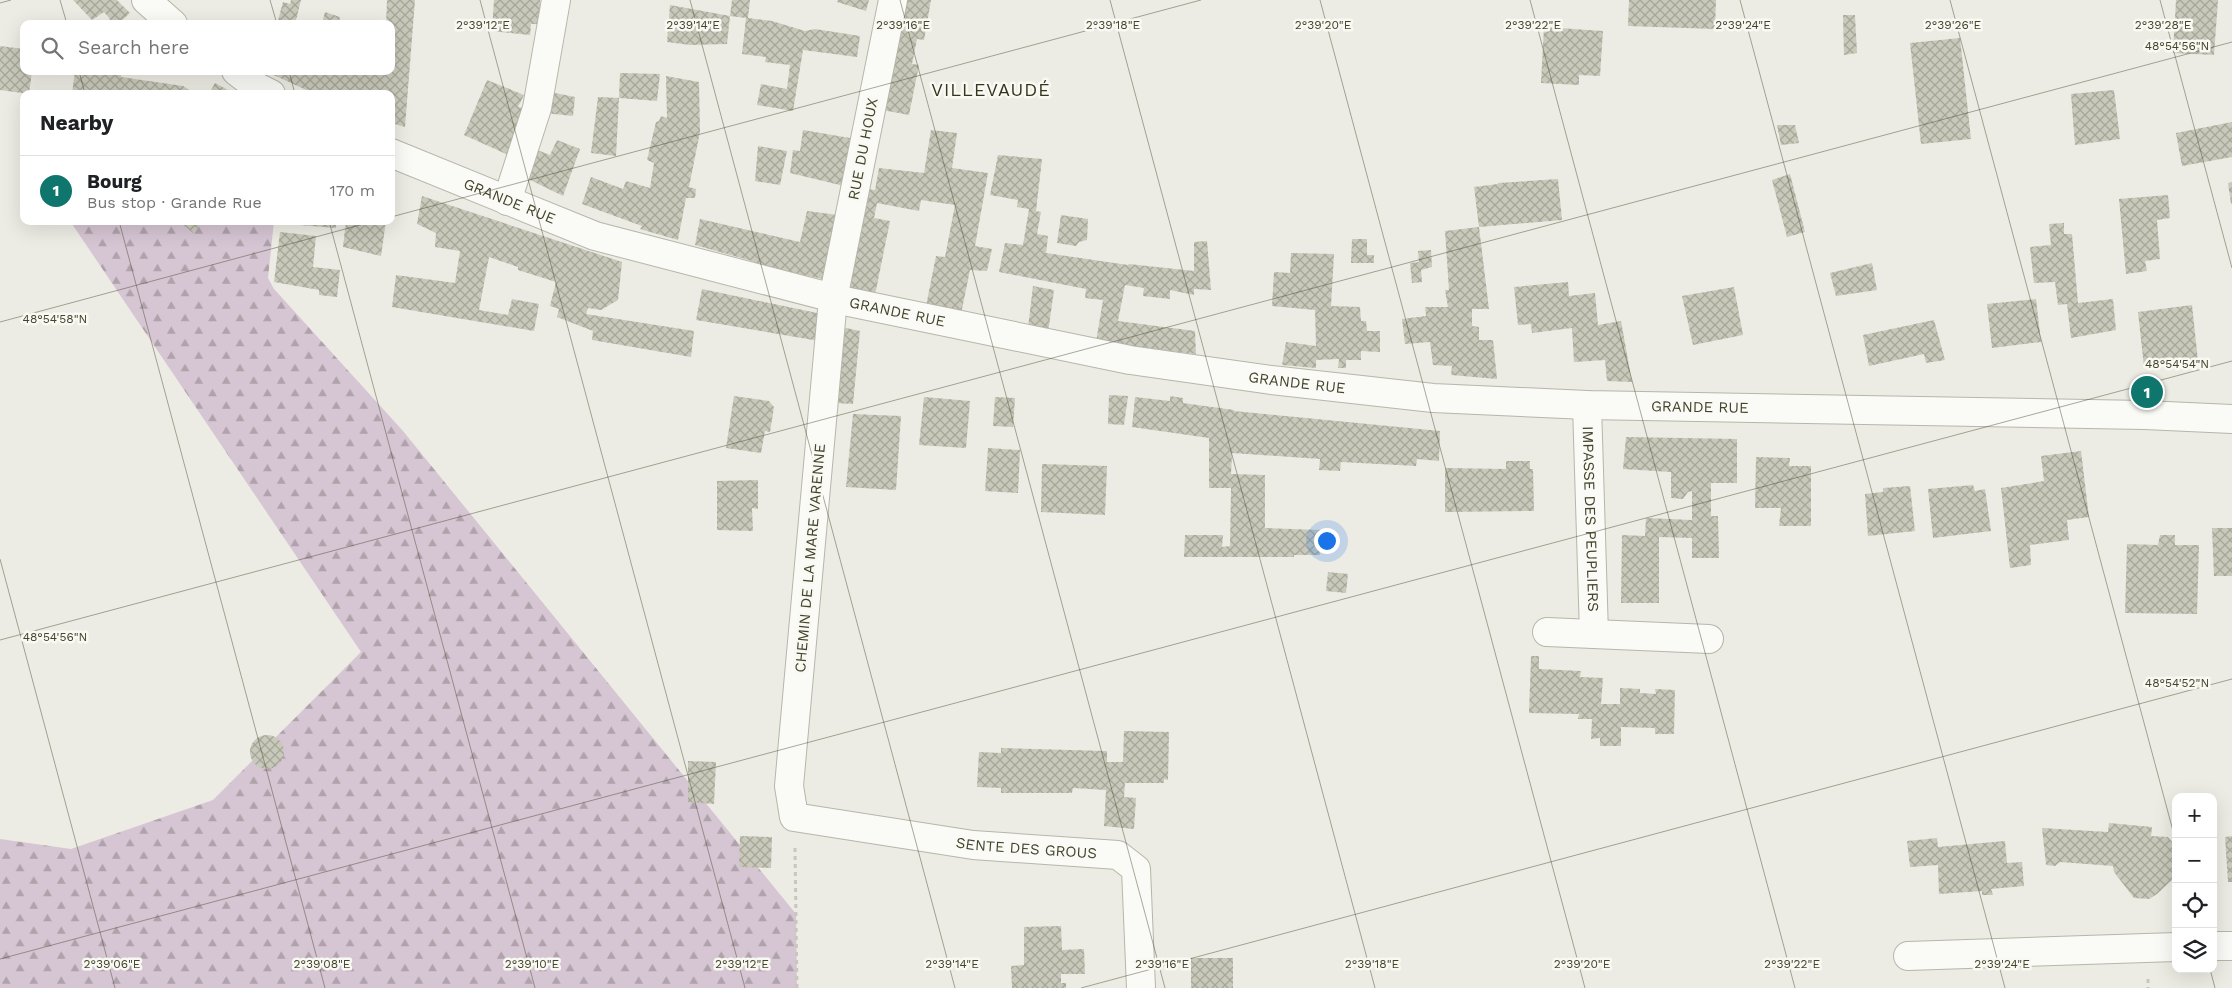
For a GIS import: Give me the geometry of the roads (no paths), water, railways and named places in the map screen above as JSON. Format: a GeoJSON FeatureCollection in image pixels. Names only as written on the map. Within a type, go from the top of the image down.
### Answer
{"type":"FeatureCollection","features":[{"type":"Feature","properties":{"kind":"street"},"geometry":{"type":"LineString","coordinates":[[146,0],[168,20]]}},
{"type":"Feature","properties":{"kind":"street"},"geometry":{"type":"LineString","coordinates":[[507,201],[537,108],[556,0]]}},
{"type":"Feature","properties":{"kind":"street","name":"RUE DU HOUX"},"geometry":{"type":"LineString","coordinates":[[833,299],[893,0]]}},
{"type":"Feature","properties":{"kind":"street"},"geometry":{"type":"LineString","coordinates":[[241,75],[263,90]]}},
{"type":"Feature","properties":{"kind":"street","name":"GRANDE RUE"},"geometry":{"type":"LineString","coordinates":[[395,155],[596,236],[833,299],[1130,360],[1270,380],[1433,398],[1587,405],[2145,415],[2232,419]]}},
{"type":"Feature","properties":{"kind":"street","name":"CHEMIN DE LA MARE VARENNE"},"geometry":{"type":"LineString","coordinates":[[794,817],[789,786],[833,299]]}},
{"type":"Feature","properties":{"kind":"street","name":"IMPASSE DES PEUPLIERS"},"geometry":{"type":"LineString","coordinates":[[1587,405],[1594,634]]}},
{"type":"Feature","properties":{"kind":"street","name":"IMPASSE DES PEUPLIERS"},"geometry":{"type":"LineString","coordinates":[[1547,632],[1709,639]]}},
{"type":"Feature","properties":{"kind":"street","name":"SENTE DES GROUS"},"geometry":{"type":"LineString","coordinates":[[794,817],[973,845],[1118,855],[1136,869],[1141,988]]}},
{"type":"Feature","properties":{"kind":"street"},"geometry":{"type":"LineString","coordinates":[[2217,946],[2232,946]]}},
{"type":"Feature","properties":{"kind":"street"},"geometry":{"type":"LineString","coordinates":[[1908,956],[2172,947]]}},
{"type":"Feature","properties":{"kind":"place","name":"Bourg"},"geometry":{"type":"Point","coordinates":[2147,392]}},
{"type":"Feature","properties":{"kind":"district","name":"VILLEVAUDÉ"},"geometry":{"type":"Point","coordinates":[991,89]}}]}
